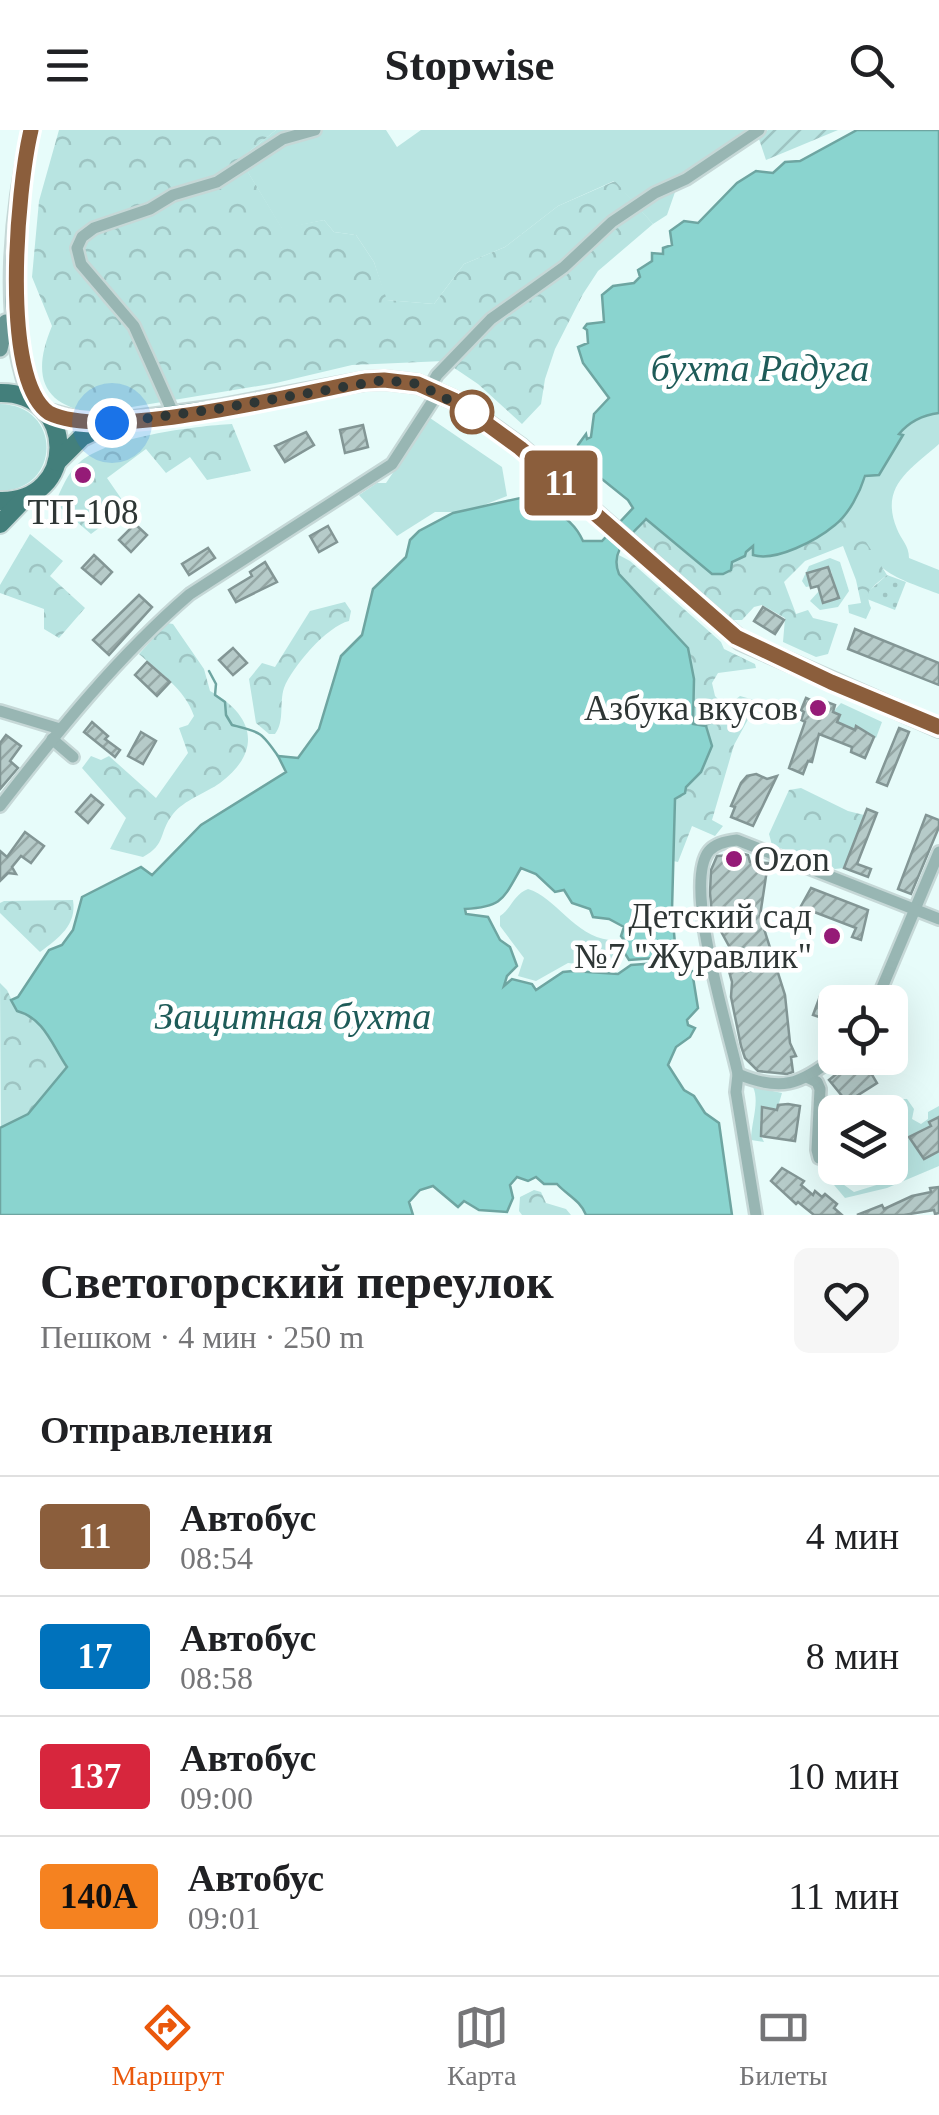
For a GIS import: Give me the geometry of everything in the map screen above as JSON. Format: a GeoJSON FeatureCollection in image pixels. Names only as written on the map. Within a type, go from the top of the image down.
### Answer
{"type":"FeatureCollection","features":[{"type":"Feature","properties":{"kind":"main road"},"geometry":{"type":"LineString","coordinates":[[31,130],[16,197],[10,308],[15,362],[58,435],[57,462]]}},
{"type":"Feature","properties":{"kind":"main road"},"geometry":{"type":"LineString","coordinates":[[0,349],[10,308]]}},
{"type":"Feature","properties":{"kind":"main road"},"geometry":{"type":"LineString","coordinates":[[0,393],[15,394],[84,422],[112,423],[365,381],[400,380],[433,391],[454,400],[520,448],[741,640],[939,728]]}},
{"type":"Feature","properties":{"kind":"main road"},"geometry":{"type":"LineString","coordinates":[[0,524],[48,480],[57,462],[82,437],[112,423]]}},
{"type":"Feature","properties":{"kind":"main road"},"geometry":{"type":"LineString","coordinates":[[0,501],[26,497]]}},
{"type":"Feature","properties":{"kind":"street"},"geometry":{"type":"LineString","coordinates":[[174,415],[134,326],[81,264],[77,248],[94,228],[150,209],[173,195],[216,182],[283,139],[314,130]]}},
{"type":"Feature","properties":{"kind":"street"},"geometry":{"type":"LineString","coordinates":[[0,806],[84,700],[190,594],[392,464],[433,391],[437,375],[491,319],[564,267],[612,222],[759,130]]}},
{"type":"Feature","properties":{"kind":"street"},"geometry":{"type":"LineString","coordinates":[[0,710],[56,734],[73,756]]}},
{"type":"Feature","properties":{"kind":"street"},"geometry":{"type":"LineString","coordinates":[[756,1215],[736,1092],[738,1074],[706,940],[700,876],[708,852],[718,844],[737,840],[939,918]]}},
{"type":"Feature","properties":{"kind":"street"},"geometry":{"type":"LineString","coordinates":[[883,985],[939,852]]}},
{"type":"Feature","properties":{"kind":"street"},"geometry":{"type":"LineString","coordinates":[[738,1074],[772,1086],[807,1077],[818,1069]]}},
{"type":"Feature","properties":{"kind":"street"},"geometry":{"type":"LineString","coordinates":[[807,1077],[817,1082],[820,1095]]}},
{"type":"Feature","properties":{"kind":"green space"},"geometry":{"type":"Polygon","coordinates":[[[59,130],[276,130],[240,159],[282,228],[324,220],[334,232],[356,235],[374,262],[387,300],[434,304],[464,264],[505,247],[558,206],[615,181],[653,224],[598,271],[555,349],[541,404],[522,424],[478,384],[444,361],[352,365],[276,383],[96,413],[77,409],[52,395],[42,373],[52,326],[32,277],[39,201],[59,130]]]}},
{"type":"Feature","properties":{"kind":"green space"},"geometry":{"type":"Polygon","coordinates":[[[276,130],[386,130],[397,147],[421,130],[749,130],[681,175],[667,215],[653,224],[614,181],[558,206],[505,247],[464,264],[434,304],[386,300],[374,262],[356,235],[334,232],[324,220],[282,229],[240,159],[276,130]]]}},
{"type":"Feature","properties":{"kind":"green space"},"geometry":{"type":"Polygon","coordinates":[[[768,130],[838,130],[766,160],[758,136],[768,130]]]}},
{"type":"Feature","properties":{"kind":"green space"},"geometry":{"type":"Polygon","coordinates":[[[0,404],[20,408],[35,418],[44,432],[46,448],[44,463],[35,477],[20,487],[0,491],[0,404]]]}},
{"type":"Feature","properties":{"kind":"green space"},"geometry":{"type":"Polygon","coordinates":[[[939,413],[939,444],[901,480],[892,501],[892,514],[909,558],[939,570],[939,594],[903,580],[881,566],[847,512],[873,466],[896,437],[923,417],[939,413]]]}},
{"type":"Feature","properties":{"kind":"green space"},"geometry":{"type":"Polygon","coordinates":[[[430,418],[502,467],[507,496],[466,512],[435,512],[397,536],[359,495],[377,483],[386,483],[430,418]]]}},
{"type":"Feature","properties":{"kind":"green space"},"geometry":{"type":"Polygon","coordinates":[[[232,424],[251,471],[207,480],[190,457],[166,473],[146,449],[107,478],[127,507],[91,534],[55,503],[71,472],[92,454],[152,434],[232,424]]]}},
{"type":"Feature","properties":{"kind":"green space"},"geometry":{"type":"Polygon","coordinates":[[[847,512],[887,575],[869,593],[871,608],[866,619],[849,613],[848,605],[861,603],[843,546],[805,561],[784,582],[796,614],[808,610],[813,618],[838,624],[828,654],[816,657],[783,642],[785,618],[762,605],[754,607],[742,620],[732,620],[634,533],[646,519],[712,574],[723,574],[755,545],[835,525],[847,512]]]}},
{"type":"Feature","properties":{"kind":"green space"},"geometry":{"type":"Polygon","coordinates":[[[30,534],[63,561],[50,576],[85,608],[59,638],[44,629],[44,609],[0,593],[0,585],[30,534]]]}},
{"type":"Feature","properties":{"kind":"green space"},"geometry":{"type":"Polygon","coordinates":[[[615,553],[630,561],[721,642],[724,649],[756,668],[718,673],[712,683],[715,696],[726,707],[740,696],[758,701],[734,745],[712,820],[723,826],[715,836],[692,826],[678,862],[673,861],[675,799],[701,772],[692,725],[694,679],[668,625],[619,574],[615,553]]]}},
{"type":"Feature","properties":{"kind":"green space"},"geometry":{"type":"Polygon","coordinates":[[[830,558],[840,562],[849,591],[838,607],[820,610],[810,601],[819,591],[824,603],[839,598],[831,571],[807,573],[811,586],[806,587],[802,581],[809,566],[830,558]]]}},
{"type":"Feature","properties":{"kind":"green space"},"geometry":{"type":"Polygon","coordinates":[[[887,575],[906,582],[895,610],[867,599],[869,591],[887,575]]]}},
{"type":"Feature","properties":{"kind":"green space"},"geometry":{"type":"Polygon","coordinates":[[[345,602],[351,611],[349,621],[321,639],[294,669],[284,688],[278,729],[269,734],[256,723],[249,679],[262,663],[275,667],[310,611],[345,602]]]}},
{"type":"Feature","properties":{"kind":"green space"},"geometry":{"type":"Polygon","coordinates":[[[167,623],[173,624],[204,669],[210,691],[244,722],[247,746],[234,771],[178,809],[159,843],[143,857],[110,849],[126,818],[82,768],[91,756],[101,760],[109,756],[156,798],[188,753],[179,728],[188,725],[194,716],[190,706],[171,682],[139,654],[167,623]]]}},
{"type":"Feature","properties":{"kind":"green space"},"geometry":{"type":"Polygon","coordinates":[[[841,703],[882,722],[876,738],[837,722],[833,712],[841,703]]]}},
{"type":"Feature","properties":{"kind":"green space"},"geometry":{"type":"Polygon","coordinates":[[[801,788],[864,815],[844,868],[835,869],[772,845],[769,834],[789,790],[801,788]]]}},
{"type":"Feature","properties":{"kind":"green space"},"geometry":{"type":"Polygon","coordinates":[[[528,889],[586,931],[609,940],[616,957],[614,968],[568,963],[536,981],[518,976],[524,958],[500,926],[500,916],[528,889]]]}},
{"type":"Feature","properties":{"kind":"green space"},"geometry":{"type":"Polygon","coordinates":[[[73,900],[69,924],[40,952],[0,913],[0,903],[4,901],[73,900]]]}},
{"type":"Feature","properties":{"kind":"green space"},"geometry":{"type":"Polygon","coordinates":[[[0,983],[17,1011],[41,1026],[67,1066],[27,1114],[1,1128],[0,983]]]}},
{"type":"Feature","properties":{"kind":"green space"},"geometry":{"type":"Polygon","coordinates":[[[753,1087],[782,1093],[777,1110],[762,1108],[764,1142],[751,1140],[753,1087]]]}},
{"type":"Feature","properties":{"kind":"green space"},"geometry":{"type":"Polygon","coordinates":[[[908,1100],[914,1109],[912,1119],[921,1124],[928,1119],[928,1112],[939,1106],[939,1117],[929,1122],[931,1126],[910,1137],[925,1159],[933,1154],[931,1149],[939,1149],[939,1166],[908,1179],[908,1100]]]}},
{"type":"Feature","properties":{"kind":"green space"},"geometry":{"type":"Polygon","coordinates":[[[834,1185],[844,1185],[854,1192],[876,1185],[894,1185],[845,1198],[834,1185]]]}},
{"type":"Feature","properties":{"kind":"green space"},"geometry":{"type":"Polygon","coordinates":[[[534,1190],[541,1192],[546,1203],[566,1209],[571,1215],[522,1215],[520,1197],[534,1190]]]}},
{"type":"Feature","properties":{"kind":"water","name":"Защитная бухта"},"geometry":{"type":"Polygon","coordinates":[[[857,130],[939,130],[939,413],[927,415],[903,430],[879,475],[865,476],[840,520],[796,548],[762,556],[753,555],[753,546],[745,556],[732,562],[731,570],[712,574],[646,519],[619,551],[619,574],[688,648],[694,679],[693,724],[706,726],[712,746],[701,772],[685,793],[675,799],[675,944],[669,949],[669,957],[629,960],[621,936],[624,927],[609,919],[593,917],[590,909],[572,903],[564,890],[555,892],[536,874],[521,868],[495,903],[465,909],[466,914],[488,917],[500,940],[510,947],[517,966],[504,986],[512,979],[532,984],[536,990],[563,972],[618,974],[631,965],[671,962],[692,971],[698,1008],[687,1020],[695,1028],[676,1047],[668,1065],[684,1090],[719,1123],[732,1215],[586,1215],[557,1184],[544,1184],[536,1177],[528,1181],[517,1177],[510,1185],[513,1198],[507,1212],[479,1210],[464,1201],[458,1207],[433,1186],[420,1190],[409,1202],[413,1215],[0,1215],[0,1128],[28,1114],[67,1067],[41,1026],[17,1011],[11,1000],[18,997],[49,950],[62,945],[73,930],[82,897],[141,867],[152,875],[201,825],[286,772],[278,756],[298,758],[319,729],[341,656],[362,635],[373,589],[406,557],[410,540],[419,531],[453,513],[534,495],[567,520],[583,541],[602,541],[633,508],[597,475],[592,476],[578,454],[578,445],[586,434],[587,439],[591,437],[594,414],[609,398],[583,363],[578,347],[588,343],[584,328],[587,324],[604,322],[602,295],[613,286],[634,283],[640,277],[638,270],[652,261],[652,253],[663,254],[663,248],[672,245],[670,231],[684,221],[698,223],[737,183],[756,171],[773,173],[785,162],[800,161],[857,130]]]}},
{"type":"Feature","properties":{"kind":"building"},"geometry":{"type":"Polygon","coordinates":[[[363,425],[368,447],[345,453],[340,430],[363,425]]]}},
{"type":"Feature","properties":{"kind":"building"},"geometry":{"type":"Polygon","coordinates":[[[306,432],[314,445],[285,462],[275,446],[306,432]]]}},
{"type":"Feature","properties":{"kind":"building"},"geometry":{"type":"Polygon","coordinates":[[[135,524],[147,535],[131,552],[119,540],[135,524]]]}},
{"type":"Feature","properties":{"kind":"building"},"geometry":{"type":"Polygon","coordinates":[[[328,526],[337,542],[319,552],[310,536],[328,526]]]}},
{"type":"Feature","properties":{"kind":"building"},"geometry":{"type":"Polygon","coordinates":[[[208,548],[215,558],[189,575],[182,564],[208,548]]]}},
{"type":"Feature","properties":{"kind":"building"},"geometry":{"type":"Polygon","coordinates":[[[94,555],[112,572],[101,584],[82,568],[94,555]]]}},
{"type":"Feature","properties":{"kind":"building"},"geometry":{"type":"Polygon","coordinates":[[[265,562],[277,582],[236,602],[229,590],[252,576],[250,572],[265,562]]]}},
{"type":"Feature","properties":{"kind":"building"},"geometry":{"type":"Polygon","coordinates":[[[828,567],[839,598],[823,603],[818,586],[811,588],[807,573],[828,567]]]}},
{"type":"Feature","properties":{"kind":"building"},"geometry":{"type":"Polygon","coordinates":[[[139,595],[152,607],[109,655],[93,640],[139,595]]]}},
{"type":"Feature","properties":{"kind":"building"},"geometry":{"type":"Polygon","coordinates":[[[763,607],[784,620],[775,634],[754,621],[763,607]]]}},
{"type":"Feature","properties":{"kind":"building"},"geometry":{"type":"Polygon","coordinates":[[[855,629],[939,663],[939,685],[848,649],[855,629]]]}},
{"type":"Feature","properties":{"kind":"building"},"geometry":{"type":"Polygon","coordinates":[[[233,648],[247,663],[233,675],[219,660],[233,648]]]}},
{"type":"Feature","properties":{"kind":"building"},"geometry":{"type":"Polygon","coordinates":[[[147,662],[170,682],[157,696],[135,675],[147,662]]]}},
{"type":"Feature","properties":{"kind":"building"},"geometry":{"type":"Polygon","coordinates":[[[806,698],[835,705],[833,712],[840,715],[837,722],[855,730],[856,726],[874,737],[865,758],[851,752],[852,747],[819,734],[812,762],[808,761],[803,774],[789,768],[805,722],[801,720],[801,710],[806,698]]]}},
{"type":"Feature","properties":{"kind":"building"},"geometry":{"type":"Polygon","coordinates":[[[92,722],[120,750],[115,757],[84,732],[92,722]]]}},
{"type":"Feature","properties":{"kind":"building"},"geometry":{"type":"Polygon","coordinates":[[[899,728],[909,732],[887,786],[877,782],[899,728]]]}},
{"type":"Feature","properties":{"kind":"building"},"geometry":{"type":"Polygon","coordinates":[[[141,732],[156,741],[143,764],[128,756],[141,732]]]}},
{"type":"Feature","properties":{"kind":"building"},"geometry":{"type":"Polygon","coordinates":[[[6,735],[21,746],[10,761],[18,768],[0,789],[0,743],[6,735]]]}},
{"type":"Feature","properties":{"kind":"building"},"geometry":{"type":"Polygon","coordinates":[[[756,774],[767,779],[777,776],[753,826],[731,817],[735,807],[731,806],[741,783],[756,774]]]}},
{"type":"Feature","properties":{"kind":"building"},"geometry":{"type":"Polygon","coordinates":[[[91,795],[103,805],[88,823],[76,812],[91,795]]]}},
{"type":"Feature","properties":{"kind":"building"},"geometry":{"type":"Polygon","coordinates":[[[867,809],[877,813],[857,864],[871,869],[868,877],[844,868],[867,809]]]}},
{"type":"Feature","properties":{"kind":"building"},"geometry":{"type":"Polygon","coordinates":[[[926,815],[939,820],[939,827],[911,894],[898,889],[926,815]]]}},
{"type":"Feature","properties":{"kind":"building"},"geometry":{"type":"Polygon","coordinates":[[[25,832],[44,846],[31,863],[21,856],[12,867],[16,874],[8,873],[0,881],[0,851],[7,857],[25,832]]]}},
{"type":"Feature","properties":{"kind":"building"},"geometry":{"type":"Polygon","coordinates":[[[736,852],[748,855],[750,862],[768,863],[760,916],[785,995],[790,1043],[796,1056],[791,1057],[793,1072],[787,1074],[758,1071],[745,1058],[741,1046],[724,951],[730,948],[712,915],[710,893],[711,870],[717,856],[736,852]]]}},
{"type":"Feature","properties":{"kind":"building"},"geometry":{"type":"Polygon","coordinates":[[[811,888],[868,910],[861,940],[852,937],[856,928],[809,910],[806,919],[796,915],[811,888]]]}},
{"type":"Feature","properties":{"kind":"building"},"geometry":{"type":"Polygon","coordinates":[[[835,1075],[872,1075],[877,1083],[858,1095],[841,1095],[829,1080],[835,1075]]]}},
{"type":"Feature","properties":{"kind":"building"},"geometry":{"type":"Polygon","coordinates":[[[778,1105],[800,1106],[795,1141],[761,1136],[762,1107],[777,1110],[778,1105]]]}},
{"type":"Feature","properties":{"kind":"building"},"geometry":{"type":"Polygon","coordinates":[[[939,1117],[939,1151],[924,1159],[909,1137],[931,1126],[929,1122],[939,1117]]]}},
{"type":"Feature","properties":{"kind":"building"},"geometry":{"type":"Polygon","coordinates":[[[782,1168],[804,1181],[801,1185],[813,1195],[815,1191],[822,1197],[825,1194],[837,1204],[834,1208],[842,1215],[814,1215],[796,1204],[771,1181],[782,1168]]]}},
{"type":"Feature","properties":{"kind":"building"},"geometry":{"type":"Polygon","coordinates":[[[939,1187],[939,1213],[934,1210],[904,1215],[857,1215],[882,1205],[884,1209],[939,1187]]]}},
{"type":"Feature","properties":{"kind":"waterway"},"geometry":{"type":"LineString","coordinates":[[209,671],[216,684],[215,695],[225,702],[232,725],[259,734],[278,756]]}},
{"type":"Feature","properties":{"kind":"bus line","name":"11"},"geometry":{"type":"LineString","coordinates":[[31,130],[16,197],[10,308],[15,362],[22,383],[33,401],[46,412],[69,420],[112,423],[217,409],[365,381],[418,384],[454,400],[520,448],[741,640],[939,727]]}},
{"type":"Feature","properties":{"kind":"place","name":"ТП-108"},"geometry":{"type":"Point","coordinates":[83,475]}},
{"type":"Feature","properties":{"kind":"place","name":"Азбука вкусов"},"geometry":{"type":"Point","coordinates":[818,708]}},
{"type":"Feature","properties":{"kind":"place","name":"Ozon"},"geometry":{"type":"Point","coordinates":[734,859]}},
{"type":"Feature","properties":{"kind":"place","name":"Детский сад №7 \"Журавлик\""},"geometry":{"type":"Point","coordinates":[832,936]}},
{"type":"Feature","properties":{"kind":"route"},"geometry":{"type":"LineString","coordinates":[[112,423],[384,380],[418,384],[472,412]]}},
{"type":"Feature","properties":{"kind":"water label","name":"бухта Радуга"},"geometry":{"type":"Point","coordinates":[760,368]}}]}
